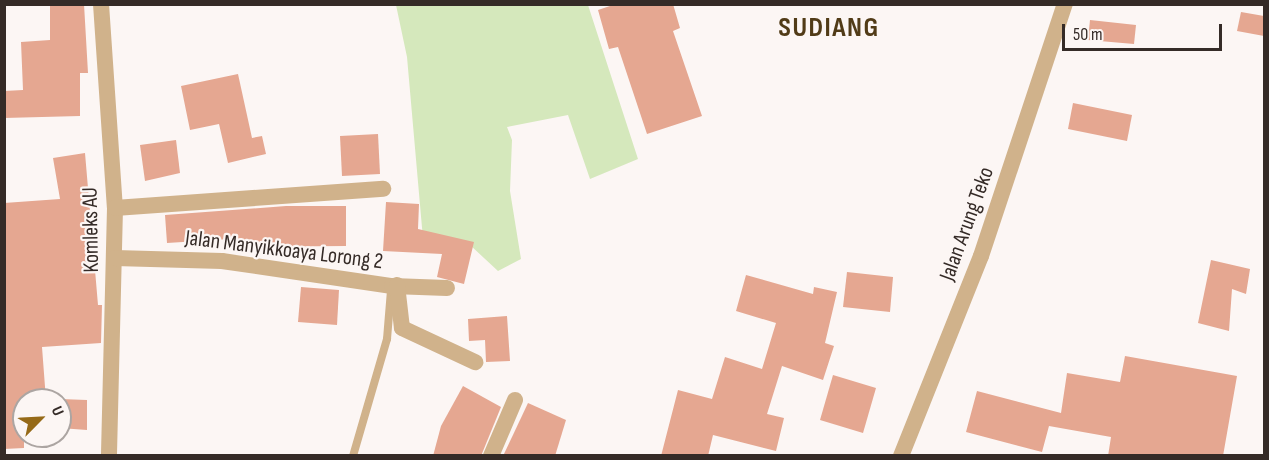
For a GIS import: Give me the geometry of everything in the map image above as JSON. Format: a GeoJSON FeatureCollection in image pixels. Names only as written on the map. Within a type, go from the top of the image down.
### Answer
{"type":"FeatureCollection","features":[{"type":"Feature","properties":{"kind":"street","name":"Komleks AU"},"geometry":{"type":"LineString","coordinates":[[101,4],[115,208],[109,456]]}},
{"type":"Feature","properties":{"kind":"street","name":"Jalan Arung Teko"},"geometry":{"type":"LineString","coordinates":[[902,456],[981,256],[1065,4]]}},
{"type":"Feature","properties":{"kind":"street"},"geometry":{"type":"LineString","coordinates":[[115,208],[383,189]]}},
{"type":"Feature","properties":{"kind":"street","name":"Jalan Manyikkoaya Lorong 2"},"geometry":{"type":"LineString","coordinates":[[115,258],[222,261],[394,285],[447,288]]}},
{"type":"Feature","properties":{"kind":"street"},"geometry":{"type":"LineString","coordinates":[[394,285],[402,328],[474,362]]}},
{"type":"Feature","properties":{"kind":"street"},"geometry":{"type":"LineString","coordinates":[[491,456],[515,400]]}},
{"type":"Feature","properties":{"kind":"lane"},"geometry":{"type":"LineString","coordinates":[[353,456],[387,339],[394,285]]}},
{"type":"Feature","properties":{"kind":"green space"},"geometry":{"type":"Polygon","coordinates":[[[396,5],[588,5],[638,159],[590,179],[568,115],[507,127],[512,140],[510,191],[521,259],[498,271],[470,245],[423,239],[407,57],[396,5]]]}},
{"type":"Feature","properties":{"kind":"building"},"geometry":{"type":"Polygon","coordinates":[[[50,4],[84,4],[88,73],[80,73],[80,116],[4,118],[4,91],[23,90],[21,42],[50,40],[50,4]]]}},
{"type":"Feature","properties":{"kind":"building"},"geometry":{"type":"Polygon","coordinates":[[[616,4],[673,4],[680,28],[673,31],[702,116],[647,134],[618,47],[609,49],[598,10],[616,4]]]}},
{"type":"Feature","properties":{"kind":"building"},"geometry":{"type":"Polygon","coordinates":[[[1241,12],[1264,16],[1264,36],[1237,31],[1241,12]]]}},
{"type":"Feature","properties":{"kind":"building"},"geometry":{"type":"Polygon","coordinates":[[[1090,20],[1136,25],[1134,44],[1088,40],[1090,20]]]}},
{"type":"Feature","properties":{"kind":"building"},"geometry":{"type":"Polygon","coordinates":[[[238,74],[252,138],[262,136],[266,154],[228,163],[219,124],[190,130],[181,86],[238,74]]]}},
{"type":"Feature","properties":{"kind":"building"},"geometry":{"type":"Polygon","coordinates":[[[1073,103],[1132,115],[1127,141],[1068,129],[1073,103]]]}},
{"type":"Feature","properties":{"kind":"building"},"geometry":{"type":"Polygon","coordinates":[[[378,134],[380,174],[342,176],[340,136],[378,134]]]}},
{"type":"Feature","properties":{"kind":"building"},"geometry":{"type":"Polygon","coordinates":[[[176,140],[180,173],[145,181],[140,145],[176,140]]]}},
{"type":"Feature","properties":{"kind":"building"},"geometry":{"type":"Polygon","coordinates":[[[85,153],[98,305],[102,305],[101,343],[42,347],[45,388],[12,388],[12,448],[24,448],[4,449],[4,203],[60,199],[53,158],[85,153]]]}},
{"type":"Feature","properties":{"kind":"building"},"geometry":{"type":"Polygon","coordinates":[[[386,202],[419,204],[418,229],[474,242],[464,284],[437,277],[442,254],[383,251],[386,202]]]}},
{"type":"Feature","properties":{"kind":"building"},"geometry":{"type":"Polygon","coordinates":[[[286,206],[346,206],[346,246],[231,247],[230,239],[167,243],[165,215],[286,206]]]}},
{"type":"Feature","properties":{"kind":"building"},"geometry":{"type":"Polygon","coordinates":[[[1211,260],[1250,269],[1246,294],[1232,289],[1229,331],[1198,323],[1211,260]]]}},
{"type":"Feature","properties":{"kind":"building"},"geometry":{"type":"Polygon","coordinates":[[[847,272],[893,277],[890,312],[843,307],[847,272]]]}},
{"type":"Feature","properties":{"kind":"building"},"geometry":{"type":"Polygon","coordinates":[[[746,275],[813,294],[814,287],[837,292],[825,343],[834,346],[823,380],[782,366],[767,414],[784,418],[776,451],[713,435],[708,456],[661,456],[678,390],[712,399],[725,357],[762,369],[776,323],[736,311],[746,275]]]}},
{"type":"Feature","properties":{"kind":"building"},"geometry":{"type":"Polygon","coordinates":[[[301,287],[339,290],[337,325],[298,322],[301,287]]]}},
{"type":"Feature","properties":{"kind":"building"},"geometry":{"type":"Polygon","coordinates":[[[507,316],[510,361],[486,362],[485,340],[469,341],[468,319],[507,316]]]}},
{"type":"Feature","properties":{"kind":"building"},"geometry":{"type":"Polygon","coordinates":[[[1125,356],[1237,376],[1223,456],[1108,456],[1111,437],[1049,426],[1042,452],[966,432],[977,391],[1061,413],[1067,373],[1120,382],[1125,356]]]}},
{"type":"Feature","properties":{"kind":"building"},"geometry":{"type":"Polygon","coordinates":[[[833,375],[876,388],[863,433],[820,420],[833,375]]]}},
{"type":"Feature","properties":{"kind":"building"},"geometry":{"type":"Polygon","coordinates":[[[463,386],[501,407],[481,456],[433,456],[441,426],[463,386]]]}},
{"type":"Feature","properties":{"kind":"building"},"geometry":{"type":"Polygon","coordinates":[[[72,399],[87,400],[87,430],[72,429],[72,399]]]}},
{"type":"Feature","properties":{"kind":"building"},"geometry":{"type":"Polygon","coordinates":[[[528,403],[566,420],[555,456],[503,456],[528,403]]]}},
{"type":"Feature","properties":{"kind":"district","name":"SUDIANG"},"geometry":{"type":"Point","coordinates":[829,28]}}]}
